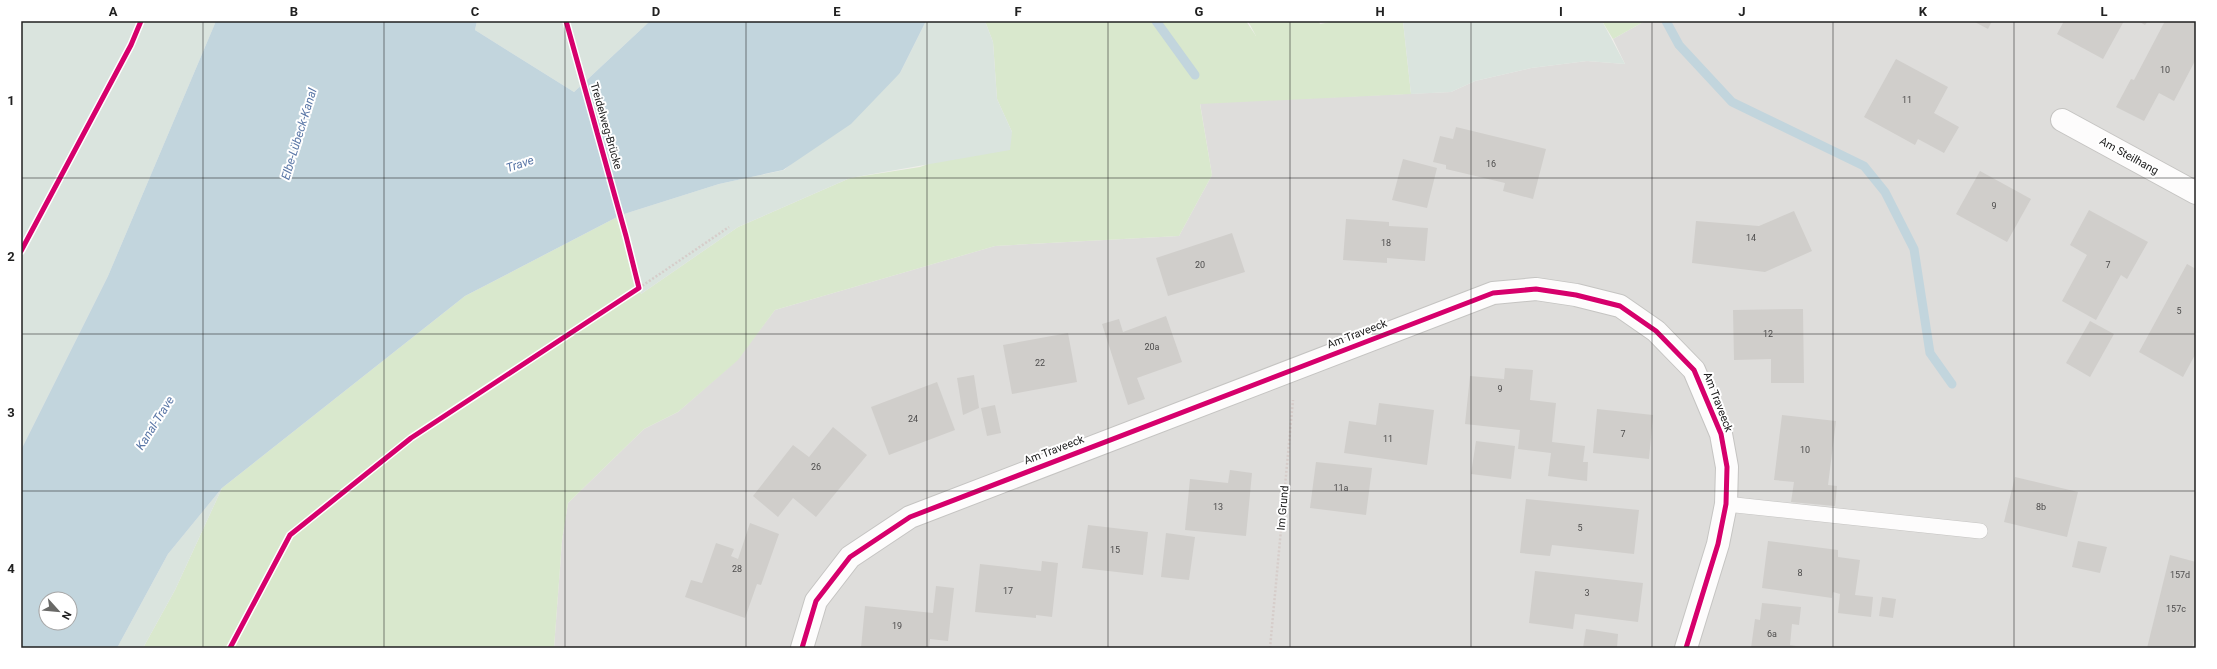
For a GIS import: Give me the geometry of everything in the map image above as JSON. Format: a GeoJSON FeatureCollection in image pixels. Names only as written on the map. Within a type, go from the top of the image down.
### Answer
{"type":"FeatureCollection","features":[{"type":"Feature","properties":{"kind":"street","name":"Am Steilhang"},"geometry":{"type":"LineString","coordinates":[[2062,120],[2196,193]]}},
{"type":"Feature","properties":{"kind":"street","name":"Am Traveeck"},"geometry":{"type":"LineString","coordinates":[[802,648],[816,601],[850,557],[910,517],[1492,293],[1536,289],[1576,295],[1620,306],[1656,331],[1694,370],[1721,434],[1727,467],[1726,504],[1706,586],[1686,648]]}},
{"type":"Feature","properties":{"kind":"lane"},"geometry":{"type":"LineString","coordinates":[[1726,504],[1980,531]]}},
{"type":"Feature","properties":{"kind":"path"},"geometry":{"type":"LineString","coordinates":[[632,293],[729,227]]}},
{"type":"Feature","properties":{"kind":"path"},"geometry":{"type":"LineString","coordinates":[[637,281],[639,288]]}},
{"type":"Feature","properties":{"kind":"shaded area"},"geometry":{"type":"Polygon","coordinates":[[[21,21],[216,21],[108,276],[21,450],[21,21]]]}},
{"type":"Feature","properties":{"kind":"shaded area"},"geometry":{"type":"Polygon","coordinates":[[[477,21],[650,21],[574,92],[475,30],[477,21]]]}},
{"type":"Feature","properties":{"kind":"shaded area"},"geometry":{"type":"Polygon","coordinates":[[[926,21],[985,21],[993,42],[997,99],[1012,132],[1010,150],[850,178],[738,227],[641,294],[621,215],[719,184],[784,170],[900,73],[926,21]]]}},
{"type":"Feature","properties":{"kind":"shaded area"},"geometry":{"type":"Polygon","coordinates":[[[1403,21],[1602,21],[1625,64],[1587,61],[1531,68],[1475,81],[1451,92],[1411,94],[1403,21]]]}},
{"type":"Feature","properties":{"kind":"shaded area"},"geometry":{"type":"Polygon","coordinates":[[[1645,21],[2196,21],[2196,648],[554,648],[562,541],[568,503],[644,429],[678,412],[737,360],[775,310],[995,246],[1179,236],[1212,175],[1200,103],[1451,92],[1475,81],[1531,68],[1587,61],[1625,64],[1613,39],[1645,21]]]}},
{"type":"Feature","properties":{"kind":"shaded area"},"geometry":{"type":"Polygon","coordinates":[[[222,488],[175,590],[143,648],[117,648],[168,554],[222,488]]]}},
{"type":"Feature","properties":{"kind":"green space"},"geometry":{"type":"Polygon","coordinates":[[[985,21],[1246,21],[1256,36],[1248,21],[1319,21],[1320,24],[1336,21],[1403,21],[1411,94],[1200,104],[1212,175],[1179,236],[995,246],[775,310],[738,360],[678,412],[644,429],[568,503],[562,541],[554,648],[143,648],[175,590],[222,488],[465,296],[621,215],[641,294],[738,227],[850,178],[920,167],[1012,132],[997,99],[993,42],[985,21]]]}},
{"type":"Feature","properties":{"kind":"green space"},"geometry":{"type":"Polygon","coordinates":[[[1602,21],[1645,21],[1613,39],[1602,21]]]}},
{"type":"Feature","properties":{"kind":"water"},"geometry":{"type":"Polygon","coordinates":[[[216,21],[477,21],[475,30],[574,92],[650,21],[926,21],[900,73],[851,124],[783,170],[719,184],[621,215],[465,296],[222,488],[168,554],[117,648],[21,648],[21,450],[108,276],[216,21]]]}},
{"type":"Feature","properties":{"kind":"building"},"geometry":{"type":"Polygon","coordinates":[[[1973,21],[1992,21],[1988,29],[1973,21]]]}},
{"type":"Feature","properties":{"kind":"building"},"geometry":{"type":"Polygon","coordinates":[[[2064,21],[2124,21],[2103,59],[2057,34],[2064,21]]]}},
{"type":"Feature","properties":{"kind":"building"},"geometry":{"type":"Polygon","coordinates":[[[2138,21],[2148,21],[2145,25],[2138,21]]]}},
{"type":"Feature","properties":{"kind":"building"},"geometry":{"type":"Polygon","coordinates":[[[2165,21],[2196,21],[2196,59],[2174,101],[2159,93],[2144,121],[2116,107],[2131,79],[2134,80],[2165,21]]]}},
{"type":"Feature","properties":{"kind":"building"},"geometry":{"type":"Polygon","coordinates":[[[1896,59],[1948,87],[1934,113],[1959,127],[1944,153],[1918,139],[1915,145],[1864,117],[1896,59]]]}},
{"type":"Feature","properties":{"kind":"building"},"geometry":{"type":"Polygon","coordinates":[[[1456,127],[1546,149],[1533,199],[1503,191],[1505,183],[1446,169],[1446,165],[1433,162],[1440,136],[1453,139],[1456,127]]]}},
{"type":"Feature","properties":{"kind":"building"},"geometry":{"type":"Polygon","coordinates":[[[1403,159],[1437,168],[1427,208],[1392,200],[1403,159]]]}},
{"type":"Feature","properties":{"kind":"building"},"geometry":{"type":"Polygon","coordinates":[[[1980,171],[2031,199],[2007,242],[1956,214],[1980,171]]]}},
{"type":"Feature","properties":{"kind":"building"},"geometry":{"type":"Polygon","coordinates":[[[2089,210],[2148,242],[2127,279],[2121,275],[2096,320],[2062,301],[2087,255],[2070,245],[2089,210]]]}},
{"type":"Feature","properties":{"kind":"building"},"geometry":{"type":"Polygon","coordinates":[[[1794,211],[1812,251],[1765,272],[1692,263],[1696,221],[1759,226],[1794,211]]]}},
{"type":"Feature","properties":{"kind":"building"},"geometry":{"type":"Polygon","coordinates":[[[1346,219],[1389,222],[1389,226],[1428,228],[1425,261],[1387,258],[1387,263],[1343,260],[1346,219]]]}},
{"type":"Feature","properties":{"kind":"building"},"geometry":{"type":"Polygon","coordinates":[[[1232,233],[1245,272],[1168,296],[1156,258],[1232,233]]]}},
{"type":"Feature","properties":{"kind":"building"},"geometry":{"type":"Polygon","coordinates":[[[2187,264],[2196,269],[2196,353],[2183,377],[2139,352],[2187,264]]]}},
{"type":"Feature","properties":{"kind":"building"},"geometry":{"type":"Polygon","coordinates":[[[1803,309],[1804,383],[1771,383],[1771,359],[1734,360],[1733,310],[1803,309]]]}},
{"type":"Feature","properties":{"kind":"building"},"geometry":{"type":"Polygon","coordinates":[[[1166,316],[1182,362],[1137,378],[1145,399],[1128,405],[1102,324],[1119,319],[1123,332],[1166,316]]]}},
{"type":"Feature","properties":{"kind":"building"},"geometry":{"type":"Polygon","coordinates":[[[2090,321],[2114,334],[2090,377],[2066,363],[2090,321]]]}},
{"type":"Feature","properties":{"kind":"building"},"geometry":{"type":"Polygon","coordinates":[[[1068,333],[1077,382],[1012,394],[1003,345],[1068,333]]]}},
{"type":"Feature","properties":{"kind":"building"},"geometry":{"type":"Polygon","coordinates":[[[1505,368],[1533,370],[1530,400],[1556,403],[1552,442],[1585,446],[1583,462],[1588,462],[1587,481],[1548,476],[1551,453],[1518,449],[1520,430],[1465,424],[1470,376],[1504,379],[1505,368]]]}},
{"type":"Feature","properties":{"kind":"building"},"geometry":{"type":"Polygon","coordinates":[[[974,375],[979,408],[963,415],[957,378],[974,375]]]}},
{"type":"Feature","properties":{"kind":"building"},"geometry":{"type":"Polygon","coordinates":[[[937,382],[955,430],[889,455],[871,407],[937,382]]]}},
{"type":"Feature","properties":{"kind":"building"},"geometry":{"type":"Polygon","coordinates":[[[1379,403],[1434,410],[1427,465],[1344,453],[1349,421],[1376,425],[1379,403]]]}},
{"type":"Feature","properties":{"kind":"building"},"geometry":{"type":"Polygon","coordinates":[[[995,405],[1001,433],[987,436],[981,408],[995,405]]]}},
{"type":"Feature","properties":{"kind":"building"},"geometry":{"type":"Polygon","coordinates":[[[1597,409],[1653,415],[1649,459],[1593,453],[1597,409]]]}},
{"type":"Feature","properties":{"kind":"building"},"geometry":{"type":"Polygon","coordinates":[[[1782,415],[1836,421],[1828,485],[1837,486],[1835,506],[1791,502],[1794,482],[1774,480],[1782,415]]]}},
{"type":"Feature","properties":{"kind":"building"},"geometry":{"type":"Polygon","coordinates":[[[833,427],[867,455],[816,517],[793,498],[778,517],[753,496],[793,445],[809,457],[833,427]]]}},
{"type":"Feature","properties":{"kind":"building"},"geometry":{"type":"Polygon","coordinates":[[[1476,441],[1515,446],[1511,479],[1471,474],[1476,441]]]}},
{"type":"Feature","properties":{"kind":"building"},"geometry":{"type":"Polygon","coordinates":[[[1316,462],[1372,468],[1366,515],[1310,508],[1316,462]]]}},
{"type":"Feature","properties":{"kind":"building"},"geometry":{"type":"Polygon","coordinates":[[[1230,470],[1252,473],[1246,536],[1185,530],[1190,479],[1228,483],[1230,470]]]}},
{"type":"Feature","properties":{"kind":"building"},"geometry":{"type":"Polygon","coordinates":[[[2015,477],[2078,492],[2067,537],[2004,522],[2015,477]]]}},
{"type":"Feature","properties":{"kind":"building"},"geometry":{"type":"Polygon","coordinates":[[[1526,499],[1639,510],[1634,554],[1552,545],[1550,556],[1520,553],[1526,499]]]}},
{"type":"Feature","properties":{"kind":"building"},"geometry":{"type":"Polygon","coordinates":[[[750,523],[779,534],[761,585],[757,584],[745,618],[685,597],[691,580],[702,583],[716,543],[734,549],[731,556],[738,559],[750,523]]]}},
{"type":"Feature","properties":{"kind":"building"},"geometry":{"type":"Polygon","coordinates":[[[1088,525],[1148,532],[1143,575],[1082,568],[1088,525]]]}},
{"type":"Feature","properties":{"kind":"building"},"geometry":{"type":"Polygon","coordinates":[[[1166,533],[1195,537],[1189,580],[1161,577],[1166,533]]]}},
{"type":"Feature","properties":{"kind":"building"},"geometry":{"type":"Polygon","coordinates":[[[1768,541],[1838,550],[1838,557],[1860,560],[1855,595],[1873,597],[1871,617],[1838,613],[1840,594],[1833,592],[1832,598],[1762,588],[1768,541]]]}},
{"type":"Feature","properties":{"kind":"building"},"geometry":{"type":"Polygon","coordinates":[[[2078,541],[2107,547],[2100,573],[2072,567],[2078,541]]]}},
{"type":"Feature","properties":{"kind":"building"},"geometry":{"type":"Polygon","coordinates":[[[2170,555],[2196,562],[2196,633],[2192,648],[2147,648],[2170,555]]]}},
{"type":"Feature","properties":{"kind":"building"},"geometry":{"type":"Polygon","coordinates":[[[1042,561],[1058,563],[1052,617],[1036,615],[1036,618],[975,612],[980,564],[1041,571],[1042,561]]]}},
{"type":"Feature","properties":{"kind":"building"},"geometry":{"type":"Polygon","coordinates":[[[1535,571],[1643,583],[1638,622],[1575,614],[1573,629],[1529,623],[1535,571]]]}},
{"type":"Feature","properties":{"kind":"building"},"geometry":{"type":"Polygon","coordinates":[[[936,586],[954,588],[948,641],[930,639],[929,648],[861,648],[865,606],[933,613],[936,586]]]}},
{"type":"Feature","properties":{"kind":"building"},"geometry":{"type":"Polygon","coordinates":[[[1882,597],[1896,599],[1893,618],[1879,616],[1882,597]]]}},
{"type":"Feature","properties":{"kind":"building"},"geometry":{"type":"Polygon","coordinates":[[[1762,603],[1801,607],[1799,625],[1792,624],[1790,645],[1808,648],[1751,648],[1755,619],[1760,620],[1762,603]]]}},
{"type":"Feature","properties":{"kind":"building"},"geometry":{"type":"Polygon","coordinates":[[[1586,629],[1618,634],[1617,648],[1583,648],[1586,629]]]}},
{"type":"Feature","properties":{"kind":"waterway"},"geometry":{"type":"LineString","coordinates":[[1156,21],[1195,75]]}},
{"type":"Feature","properties":{"kind":"waterway"},"geometry":{"type":"LineString","coordinates":[[1666,21],[1679,45],[1732,102],[1864,166],[1885,192],[1914,249],[1930,353],[1952,384]]}},
{"type":"Feature","properties":{"kind":"cycle path"},"geometry":{"type":"LineString","coordinates":[[21,251],[131,45],[141,21]]}},
{"type":"Feature","properties":{"kind":"cycle path","name":"Treidelweg-Brücke"},"geometry":{"type":"LineString","coordinates":[[230,648],[290,535],[411,438],[639,288],[566,21]]}},
{"type":"Feature","properties":{"kind":"cycle path"},"geometry":{"type":"LineString","coordinates":[[802,648],[816,601],[850,557],[910,517],[1493,293],[1536,289],[1576,295],[1620,306],[1656,331],[1694,370],[1721,434],[1727,467],[1726,504],[1718,544],[1686,648]]}},
{"type":"Feature","properties":{"kind":"water label","name":"Elbe-Lübeck-Kanal"},"geometry":{"type":"Point","coordinates":[299,134]}},
{"type":"Feature","properties":{"kind":"water label","name":"Trave"},"geometry":{"type":"Point","coordinates":[520,164]}},
{"type":"Feature","properties":{"kind":"water label","name":"Kanal-Trave"},"geometry":{"type":"Point","coordinates":[155,423]}}]}
